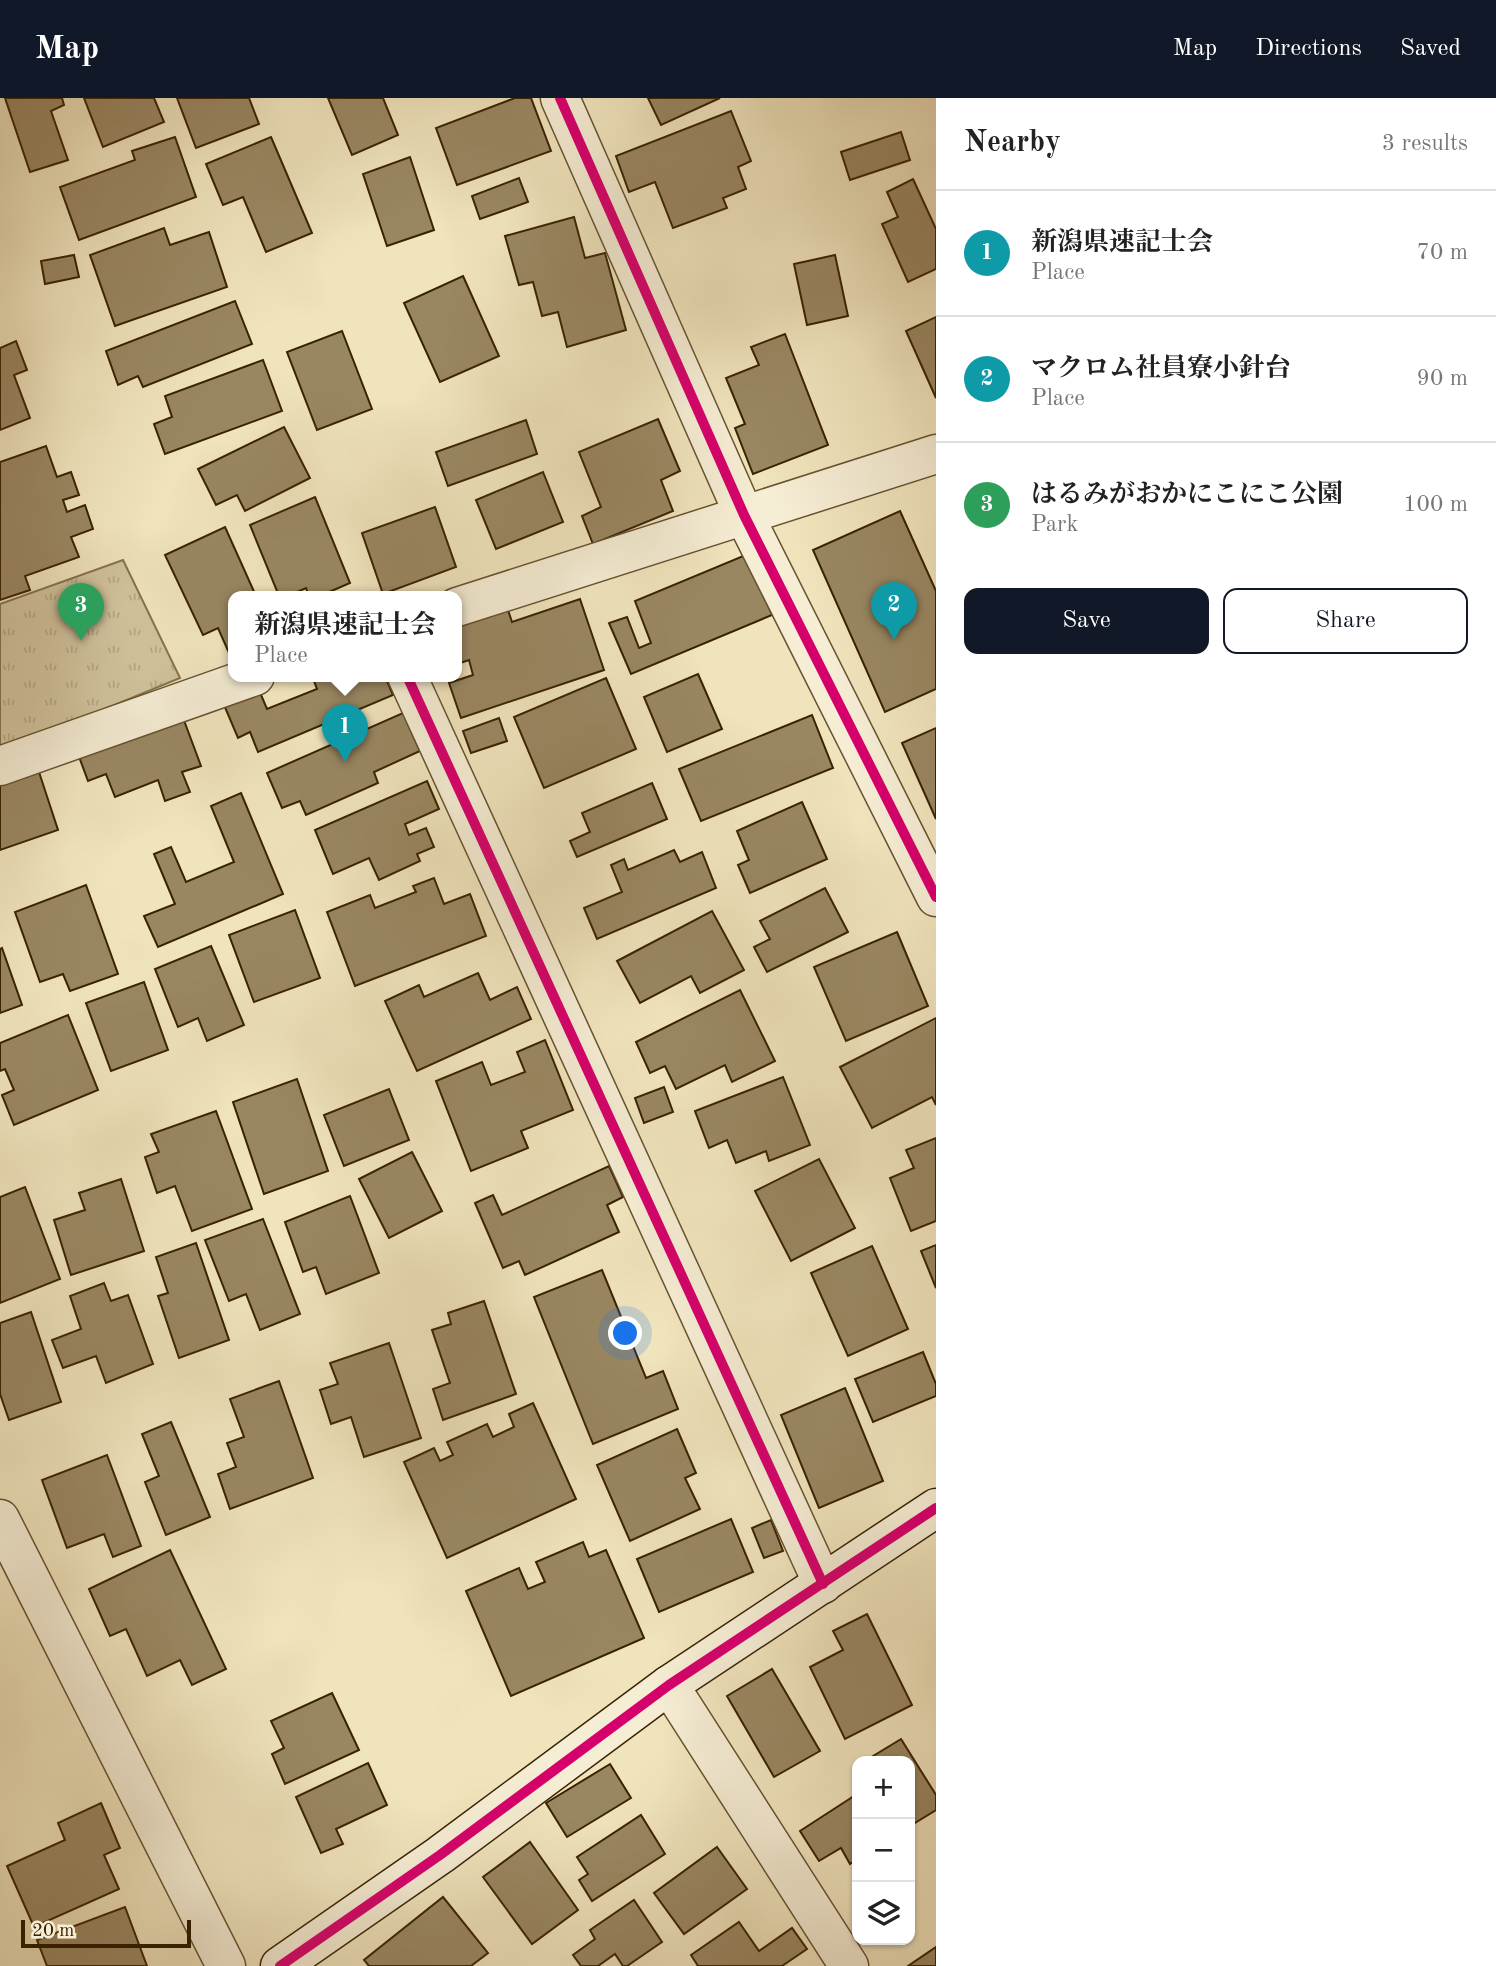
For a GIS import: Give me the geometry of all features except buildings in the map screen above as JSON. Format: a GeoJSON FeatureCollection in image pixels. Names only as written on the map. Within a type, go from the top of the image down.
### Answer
{"type":"FeatureCollection","features":[{"type":"Feature","properties":{"kind":"street"},"geometry":{"type":"LineString","coordinates":[[560,98],[744,515],[936,897]]}},
{"type":"Feature","properties":{"kind":"street"},"geometry":{"type":"LineString","coordinates":[[462,605],[936,454]]}},
{"type":"Feature","properties":{"kind":"street"},"geometry":{"type":"LineString","coordinates":[[0,766],[238,682]]}},
{"type":"Feature","properties":{"kind":"street"},"geometry":{"type":"LineString","coordinates":[[410,682],[822,1584]]}},
{"type":"Feature","properties":{"kind":"street"},"geometry":{"type":"LineString","coordinates":[[280,1966],[440,1855],[669,1685],[936,1508]]}},
{"type":"Feature","properties":{"kind":"street"},"geometry":{"type":"LineString","coordinates":[[0,1519],[226,1966]]}},
{"type":"Feature","properties":{"kind":"street"},"geometry":{"type":"LineString","coordinates":[[669,1685],[849,1966]]}},
{"type":"Feature","properties":{"kind":"green space"},"geometry":{"type":"Polygon","coordinates":[[[123,560],[180,678],[3,751],[0,743],[0,604],[123,560]]]}},
{"type":"Feature","properties":{"kind":"cycle path"},"geometry":{"type":"LineString","coordinates":[[560,98],[744,515],[936,897]]}},
{"type":"Feature","properties":{"kind":"cycle path"},"geometry":{"type":"LineString","coordinates":[[410,682],[823,1584]]}},
{"type":"Feature","properties":{"kind":"cycle path"},"geometry":{"type":"LineString","coordinates":[[280,1966],[440,1855],[669,1685],[936,1508]]}},
{"type":"Feature","properties":{"kind":"place","name":"マクロム社員寮小針台"},"geometry":{"type":"Point","coordinates":[894,640]}},
{"type":"Feature","properties":{"kind":"place","name":"はるみがおかにこにこ公園"},"geometry":{"type":"Point","coordinates":[81,641]}},
{"type":"Feature","properties":{"kind":"place","name":"新潟県速記士会"},"geometry":{"type":"Point","coordinates":[345,762]}}]}
